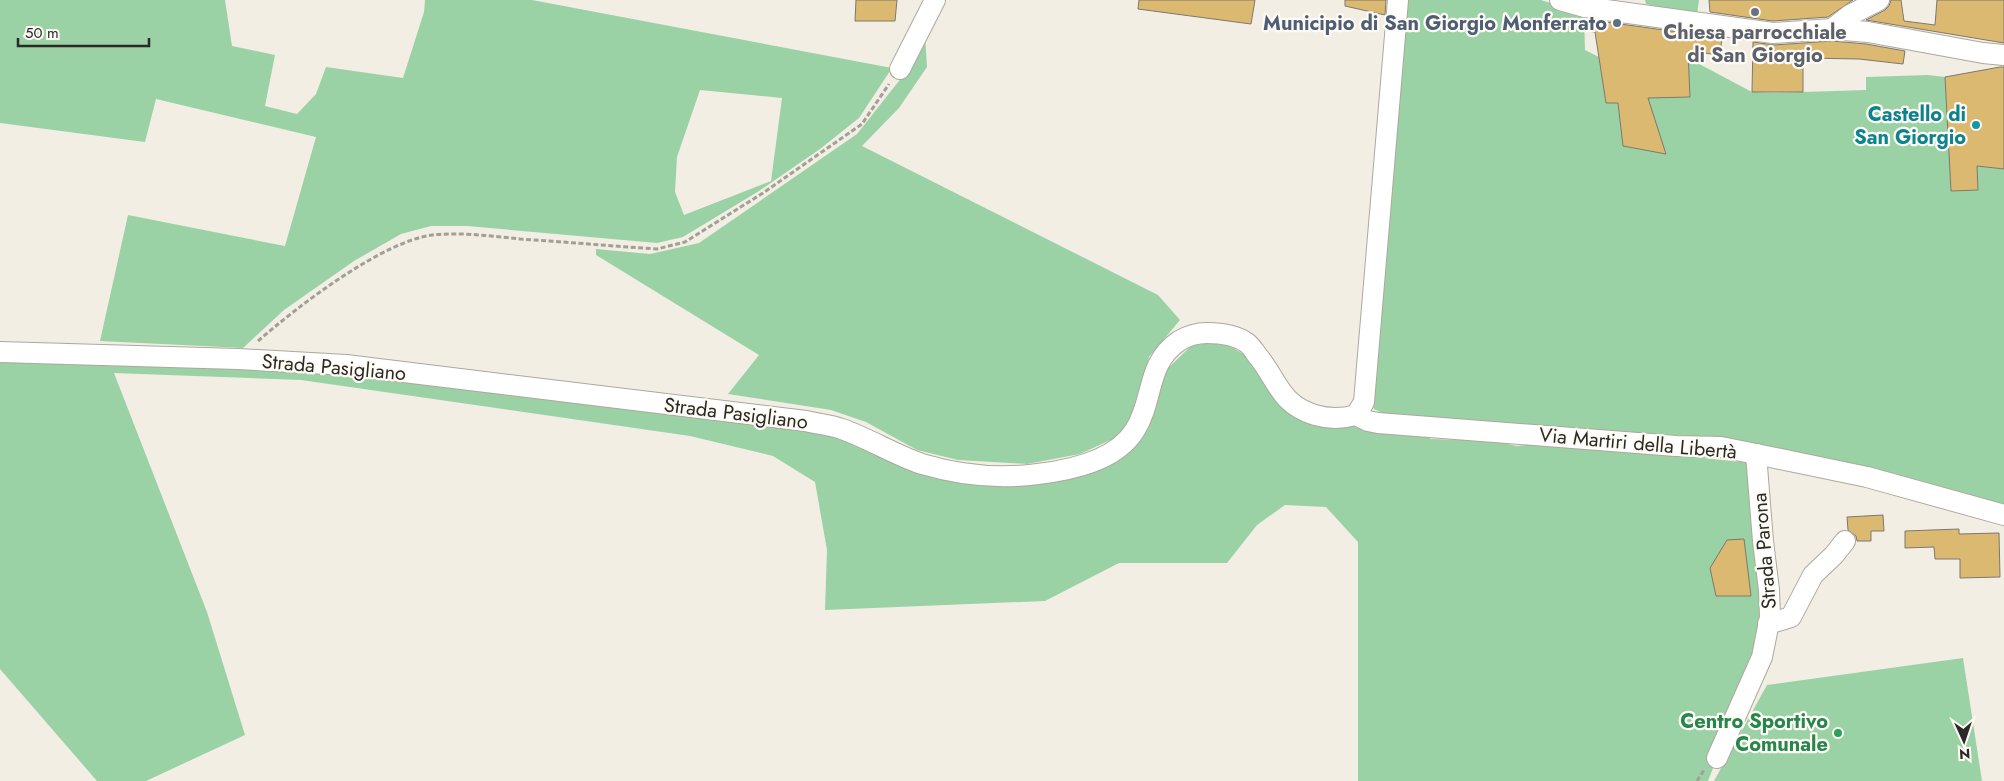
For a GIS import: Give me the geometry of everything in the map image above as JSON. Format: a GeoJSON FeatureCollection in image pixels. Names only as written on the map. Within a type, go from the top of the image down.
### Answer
{"type":"FeatureCollection","features":[{"type":"Feature","properties":{"kind":"street"},"geometry":{"type":"LineString","coordinates":[[900,69],[935,0]]}},
{"type":"Feature","properties":{"kind":"street"},"geometry":{"type":"LineString","coordinates":[[1356,415],[1364,402],[1398,0]]}},
{"type":"Feature","properties":{"kind":"street"},"geometry":{"type":"LineString","coordinates":[[1560,0],[1722,27],[1773,33],[1832,29],[1868,32],[1983,54],[2004,54]]}},
{"type":"Feature","properties":{"kind":"street"},"geometry":{"type":"LineString","coordinates":[[1832,29],[1850,15],[1880,0]]}},
{"type":"Feature","properties":{"kind":"street","name":"Strada Pasigliano"},"geometry":{"type":"LineString","coordinates":[[0,352],[238,359],[346,365],[806,421],[842,429],[920,463],[950,472],[980,475],[1010,476],[1068,469],[1097,460],[1117,450],[1134,432],[1143,414],[1158,363],[1169,348],[1186,336],[1205,333],[1228,335],[1247,343],[1261,359],[1284,398],[1302,410],[1324,417],[1339,419],[1356,415]]}},
{"type":"Feature","properties":{"kind":"street","name":"Via Martiri della Libertà"},"geometry":{"type":"LineString","coordinates":[[1356,415],[1368,421],[1378,423],[1676,446],[1721,447],[1867,477],[2004,515]]}},
{"type":"Feature","properties":{"kind":"street","name":"Strada Parona"},"geometry":{"type":"LineString","coordinates":[[1717,758],[1762,657],[1768,624],[1770,590],[1763,541],[1756,454]]}},
{"type":"Feature","properties":{"kind":"street"},"geometry":{"type":"LineString","coordinates":[[1768,624],[1791,617],[1812,575],[1834,555],[1845,541]]}},
{"type":"Feature","properties":{"kind":"path"},"geometry":{"type":"LineString","coordinates":[[238,359],[286,316],[351,272],[407,242],[432,235],[469,234],[657,249],[685,242],[763,194],[862,124],[900,69]]}},
{"type":"Feature","properties":{"kind":"green space"},"geometry":{"type":"Polygon","coordinates":[[[0,0],[225,0],[232,46],[275,55],[265,106],[297,114],[316,94],[326,67],[403,78],[424,12],[425,0],[532,0],[892,68],[859,118],[820,149],[759,191],[683,237],[657,243],[467,226],[431,226],[401,234],[354,261],[284,310],[243,348],[100,341],[128,215],[285,246],[316,137],[156,99],[145,142],[0,123],[0,0]],[[700,90],[677,157],[675,192],[684,215],[771,181],[782,98],[700,90]]]}},
{"type":"Feature","properties":{"kind":"green space"},"geometry":{"type":"Polygon","coordinates":[[[1404,0],[1541,0],[1584,14],[1585,50],[1599,57],[1606,103],[1618,103],[1623,146],[1648,98],[1690,97],[1688,58],[1752,92],[1866,90],[1866,77],[1928,75],[1945,77],[1951,191],[1978,190],[1977,166],[2004,169],[2004,508],[1735,439],[1390,417],[1374,409],[1369,398],[1404,0]]]}},
{"type":"Feature","properties":{"kind":"green space"},"geometry":{"type":"Polygon","coordinates":[[[1645,0],[1699,0],[1697,15],[1646,4],[1645,0]]]}},
{"type":"Feature","properties":{"kind":"green space"},"geometry":{"type":"Polygon","coordinates":[[[925,35],[927,67],[899,108],[862,146],[1158,295],[1180,320],[1149,357],[1137,413],[1117,437],[1080,454],[1027,464],[958,460],[917,450],[866,422],[831,410],[728,394],[759,355],[596,255],[596,249],[650,254],[699,243],[857,134],[906,72],[925,35]]]}},
{"type":"Feature","properties":{"kind":"green space"},"geometry":{"type":"Polygon","coordinates":[[[1222,341],[1243,354],[1262,374],[1286,411],[1311,420],[1414,429],[1431,439],[1494,441],[1517,446],[1554,442],[1751,463],[1769,590],[1750,678],[1735,693],[1717,758],[1708,781],[1358,781],[1358,542],[1326,507],[1285,505],[1257,525],[1227,563],[1119,563],[1045,601],[825,610],[827,550],[815,482],[773,456],[690,436],[301,380],[114,373],[207,612],[245,735],[146,781],[97,781],[0,669],[0,361],[109,362],[345,373],[803,427],[852,438],[906,464],[1050,479],[1150,421],[1167,369],[1191,346],[1222,341]]]}},
{"type":"Feature","properties":{"kind":"green space","name":"Centro Sportivo Comunale"},"geometry":{"type":"Polygon","coordinates":[[[1963,658],[1982,781],[1714,781],[1767,685],[1963,658]]]}},
{"type":"Feature","properties":{"kind":"building"},"geometry":{"type":"Polygon","coordinates":[[[856,0],[897,0],[895,21],[855,21],[856,0]]]}},
{"type":"Feature","properties":{"kind":"building"},"geometry":{"type":"Polygon","coordinates":[[[1139,0],[1255,0],[1251,24],[1138,9],[1139,0]]]}},
{"type":"Feature","properties":{"kind":"building"},"geometry":{"type":"Polygon","coordinates":[[[1345,0],[1386,0],[1385,15],[1345,6],[1345,0]]]}},
{"type":"Feature","properties":{"kind":"building","name":"Chiesa parrocchiale di San Giorgio"},"geometry":{"type":"Polygon","coordinates":[[[1709,0],[1853,0],[1828,17],[1773,21],[1710,12],[1709,0]]]}},
{"type":"Feature","properties":{"kind":"building"},"geometry":{"type":"Polygon","coordinates":[[[1891,0],[1901,0],[1904,21],[1935,25],[1937,0],[2004,0],[2004,43],[1866,20],[1885,10],[1891,0]]]}},
{"type":"Feature","properties":{"kind":"building"},"geometry":{"type":"Polygon","coordinates":[[[1584,19],[1722,38],[1720,55],[1688,51],[1690,97],[1648,98],[1666,154],[1623,146],[1618,103],[1606,103],[1595,32],[1585,31],[1584,19]]]}},
{"type":"Feature","properties":{"kind":"building"},"geometry":{"type":"Polygon","coordinates":[[[1832,41],[1866,44],[1905,51],[1903,64],[1859,59],[1803,58],[1803,92],[1752,92],[1753,42],[1774,45],[1832,41]]]}},
{"type":"Feature","properties":{"kind":"building","name":"Castello di San Giorgio"},"geometry":{"type":"Polygon","coordinates":[[[2004,67],[2004,169],[1977,166],[1978,190],[1951,191],[1945,77],[2004,67]]]}},
{"type":"Feature","properties":{"kind":"building"},"geometry":{"type":"Polygon","coordinates":[[[1883,515],[1884,531],[1871,531],[1871,541],[1857,541],[1856,536],[1848,530],[1847,517],[1883,515]]]}},
{"type":"Feature","properties":{"kind":"building"},"geometry":{"type":"Polygon","coordinates":[[[1959,529],[1959,534],[1999,533],[2000,577],[1960,578],[1960,559],[1935,559],[1934,547],[1905,548],[1905,531],[1959,529]]]}},
{"type":"Feature","properties":{"kind":"building"},"geometry":{"type":"Polygon","coordinates":[[[1744,539],[1751,596],[1716,596],[1710,568],[1727,540],[1744,539]]]}},
{"type":"Feature","properties":{"kind":"place","name":"Chiesa parrocchiale di San Giorgio"},"geometry":{"type":"Point","coordinates":[1755,12]}},
{"type":"Feature","properties":{"kind":"place","name":"Municipio di San Giorgio Monferrato"},"geometry":{"type":"Point","coordinates":[1617,23]}},
{"type":"Feature","properties":{"kind":"place","name":"Castello di San Giorgio"},"geometry":{"type":"Point","coordinates":[1976,125]}},
{"type":"Feature","properties":{"kind":"place","name":"Centro Sportivo Comunale"},"geometry":{"type":"Point","coordinates":[1838,733]}}]}
